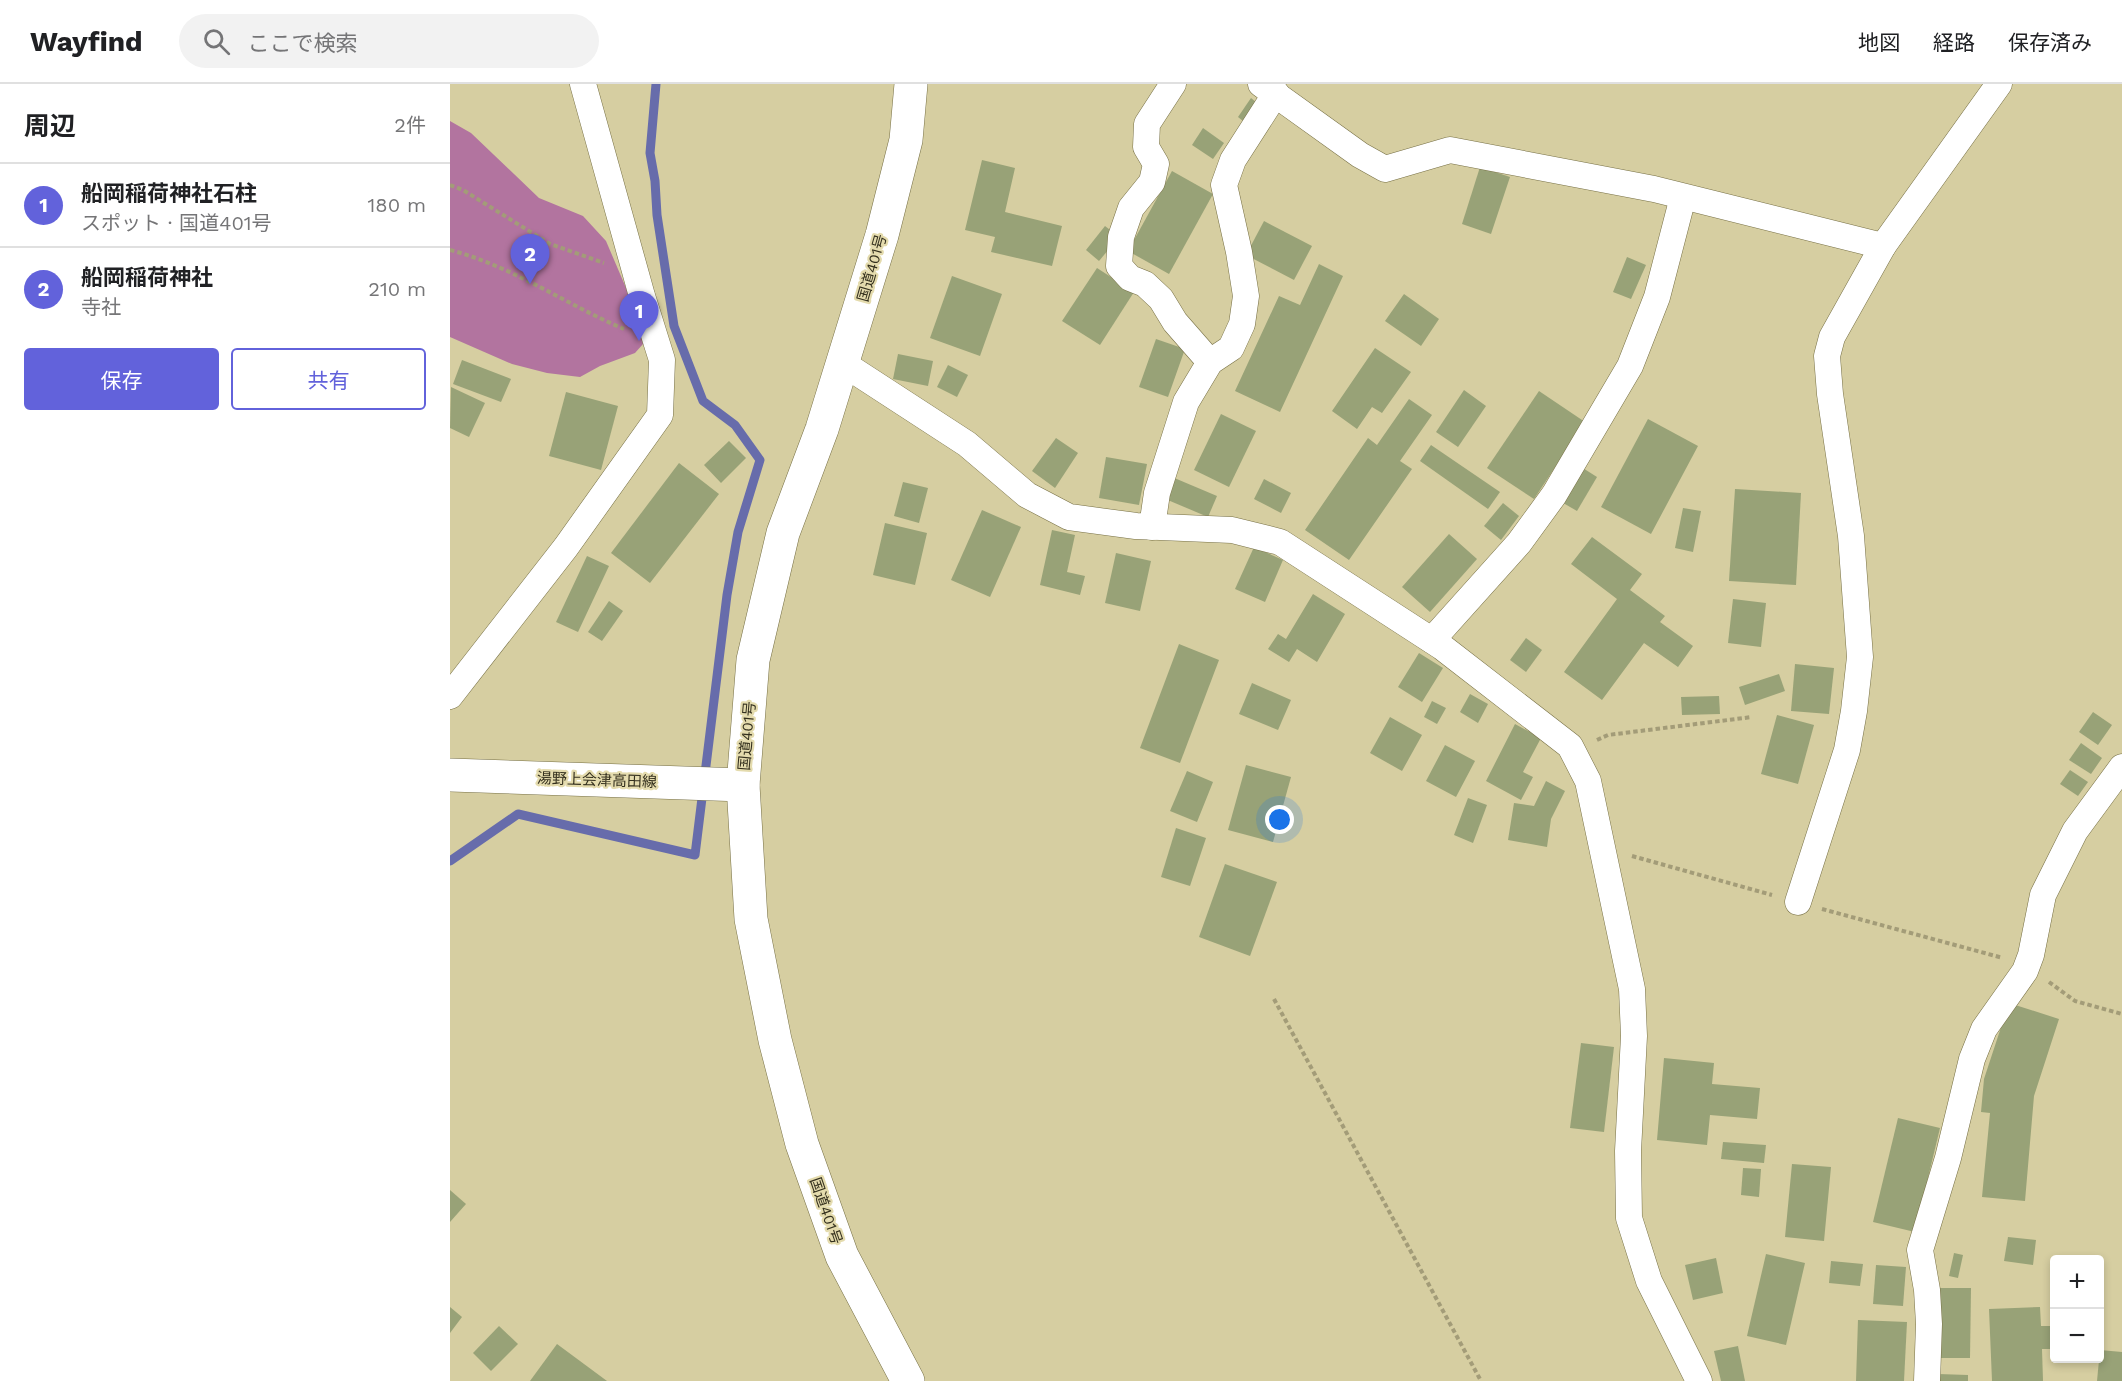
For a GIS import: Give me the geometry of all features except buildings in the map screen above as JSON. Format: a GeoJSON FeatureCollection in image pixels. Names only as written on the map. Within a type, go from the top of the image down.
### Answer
{"type":"FeatureCollection","features":[{"type":"Feature","properties":{"kind":"main road","name":"国道401号"},"geometry":{"type":"LineString","coordinates":[[908,1381],[842,1256],[802,1144],[775,1040],[751,919],[744,785],[753,660],[783,533],[844,364],[882,235],[906,140],[911,84]]}},
{"type":"Feature","properties":{"kind":"main road","name":"湯野上会津高田線"},"geometry":{"type":"LineString","coordinates":[[450,775],[744,785]]}},
{"type":"Feature","properties":{"kind":"street"},"geometry":{"type":"LineString","coordinates":[[450,696],[566,548],[660,415],[662,360],[583,84]]}},
{"type":"Feature","properties":{"kind":"street"},"geometry":{"type":"LineString","coordinates":[[1173,84],[1147,124],[1146,147],[1156,164],[1152,182],[1131,208],[1121,237],[1119,266],[1130,278],[1145,284],[1161,299],[1175,322],[1210,362]]}},
{"type":"Feature","properties":{"kind":"street"},"geometry":{"type":"LineString","coordinates":[[1798,902],[1846,750],[1854,711],[1860,657],[1851,536],[1830,394],[1827,356],[1832,337],[1883,246],[1999,84]]}},
{"type":"Feature","properties":{"kind":"street"},"geometry":{"type":"LineString","coordinates":[[1152,527],[1157,493],[1186,402],[1210,362],[1231,348],[1242,324],[1245,296],[1239,252],[1224,185],[1233,160],[1268,89],[1360,155],[1385,170],[1450,150],[1683,197],[1883,246]]}},
{"type":"Feature","properties":{"kind":"street"},"geometry":{"type":"LineString","coordinates":[[1432,640],[1519,543],[1554,495],[1630,366],[1657,297],[1683,197]]}},
{"type":"Feature","properties":{"kind":"street"},"geometry":{"type":"LineString","coordinates":[[844,364],[967,444],[1027,495],[1069,517],[1152,527],[1232,530],[1280,542],[1432,640],[1570,746],[1588,781],[1632,988],[1634,1036],[1628,1151],[1629,1218],[1649,1281],[1699,1381]]}},
{"type":"Feature","properties":{"kind":"street"},"geometry":{"type":"LineString","coordinates":[[1927,1381],[1929,1324],[1927,1290],[1920,1250],[1948,1158],[1972,1059],[1984,1029],[2027,964],[2031,955],[2043,895],[2075,831],[2122,766]]}},
{"type":"Feature","properties":{"kind":"path"},"geometry":{"type":"LineString","coordinates":[[450,185],[464,190],[550,244],[602,262],[637,278]]}},
{"type":"Feature","properties":{"kind":"path"},"geometry":{"type":"LineString","coordinates":[[450,250],[504,269],[548,290],[597,318]]}},
{"type":"Feature","properties":{"kind":"path"},"geometry":{"type":"LineString","coordinates":[[1574,756],[1587,745],[1608,735],[1752,717]]}},
{"type":"Feature","properties":{"kind":"path"},"geometry":{"type":"LineString","coordinates":[[1602,848],[2027,964],[2074,1001],[2122,1014]]}},
{"type":"Feature","properties":{"kind":"path"},"geometry":{"type":"LineString","coordinates":[[1274,999],[1481,1381]]}},
{"type":"Feature","properties":{"kind":"shaded area"},"geometry":{"type":"Polygon","coordinates":[[[450,121],[471,133],[539,198],[583,216],[606,241],[638,316],[643,344],[635,353],[600,366],[580,377],[547,373],[512,364],[450,337],[450,121]]]}},
{"type":"Feature","properties":{"kind":"waterway"},"geometry":{"type":"LineString","coordinates":[[450,861],[518,814],[695,855],[727,595],[738,532],[760,460],[735,425],[703,401],[674,326],[650,153],[656,84]]}},
{"type":"Feature","properties":{"kind":"place","name":"船岡稲荷神社"},"geometry":{"type":"Point","coordinates":[530,284]}},
{"type":"Feature","properties":{"kind":"place","name":"船岡稲荷神社石柱"},"geometry":{"type":"Point","coordinates":[639,341]}}]}
